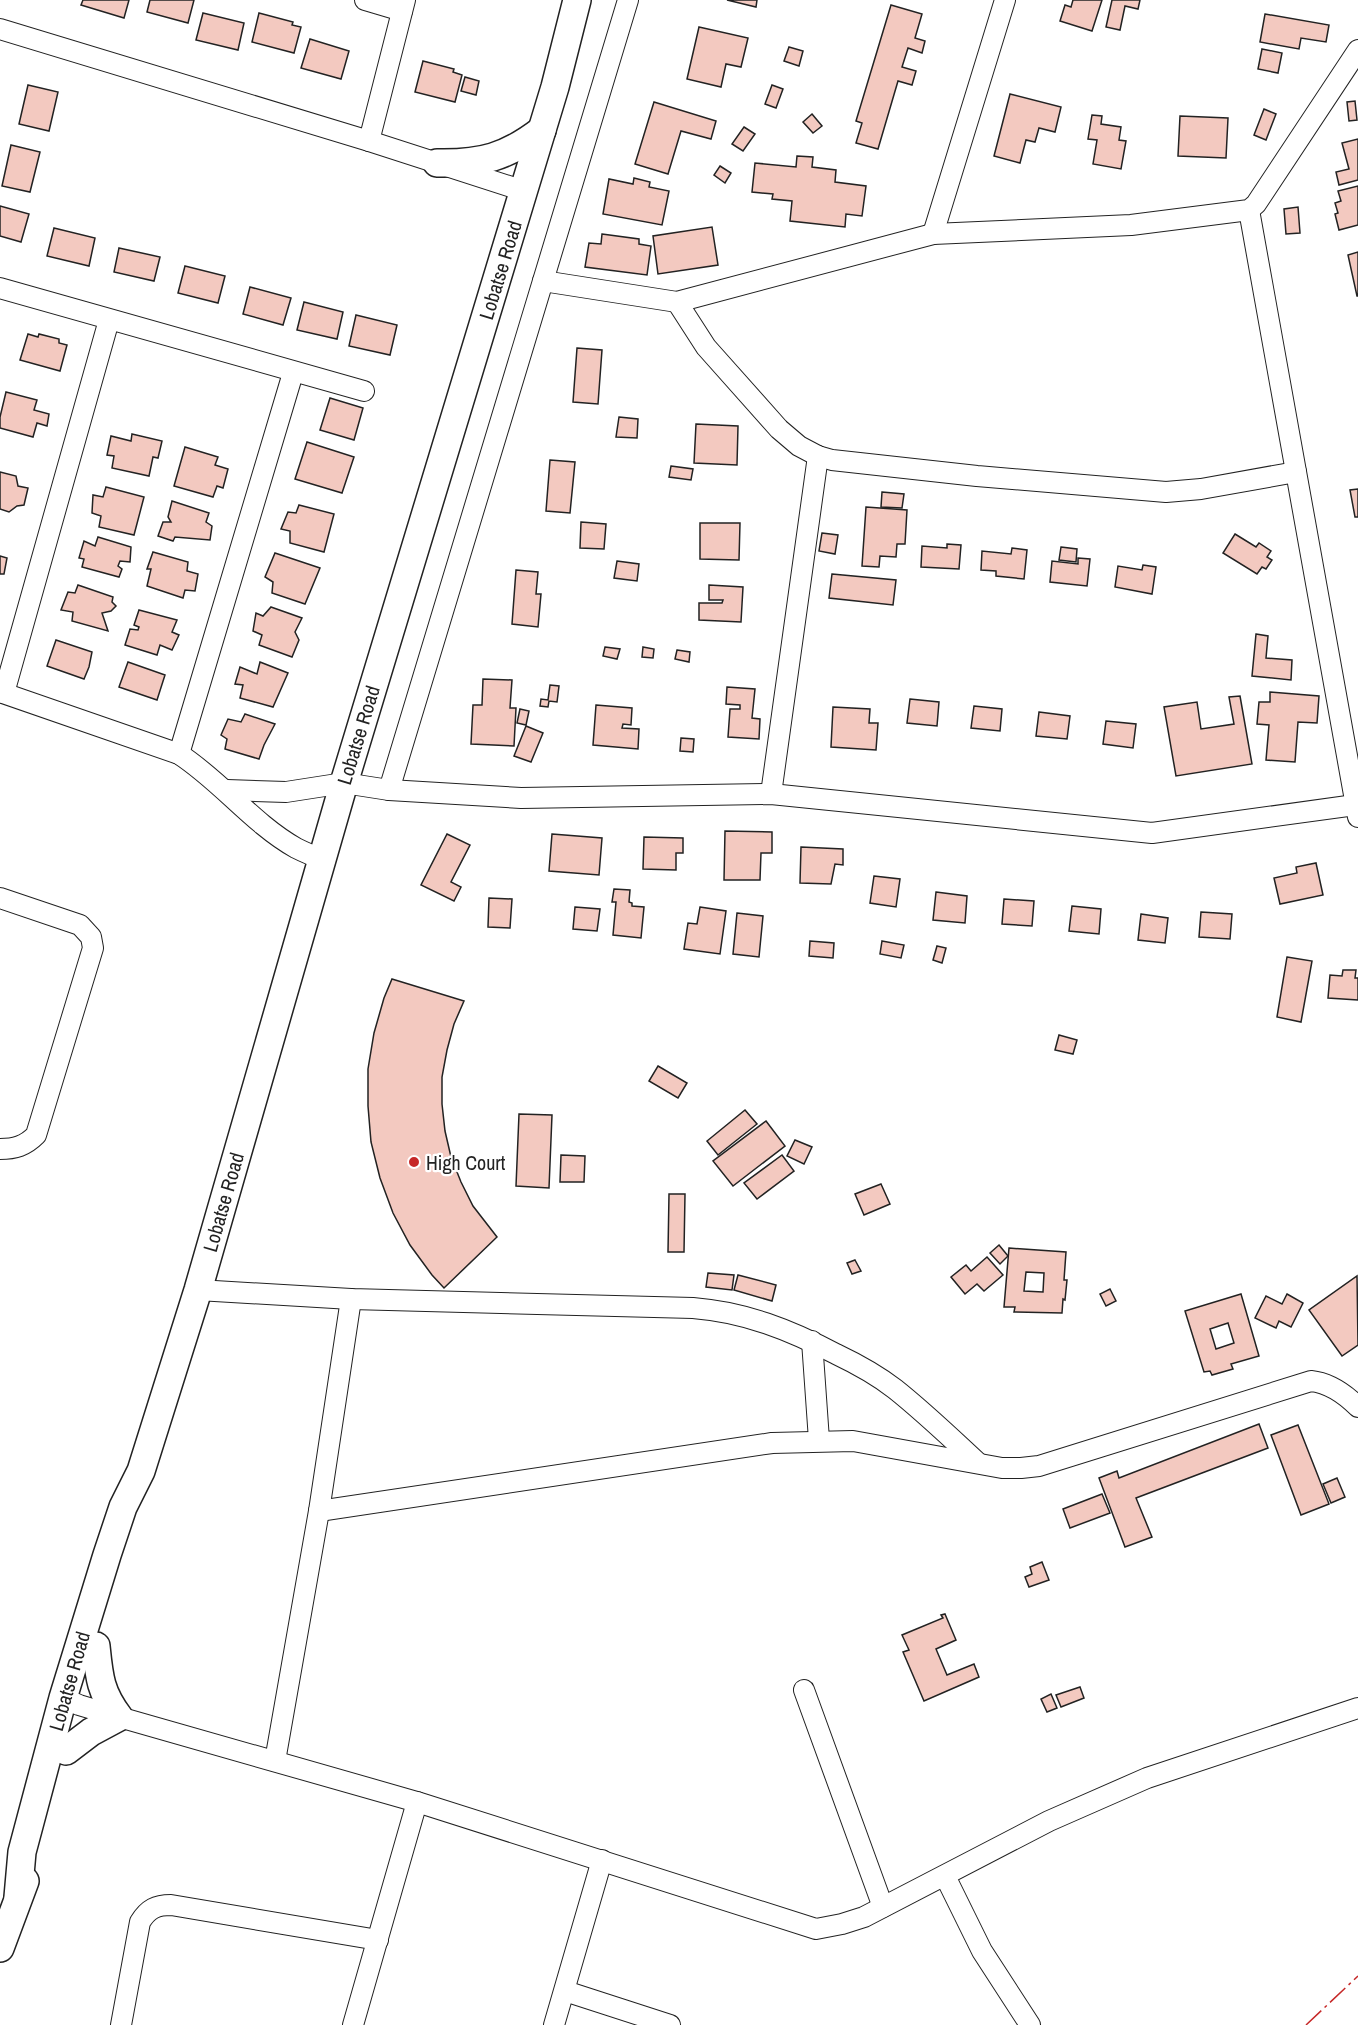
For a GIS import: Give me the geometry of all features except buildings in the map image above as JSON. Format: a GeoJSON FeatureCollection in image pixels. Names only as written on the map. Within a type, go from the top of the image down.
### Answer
{"type":"FeatureCollection","features":[{"type":"Feature","properties":{"kind":"highway","name":"Lobatse Road"},"geometry":{"type":"LineString","coordinates":[[18,1897],[22,1852],[71,1702],[107,1555],[123,1507],[141,1471],[198,1290],[344,783],[542,130],[577,0]]}},
{"type":"Feature","properties":{"kind":"highway"},"geometry":{"type":"LineString","coordinates":[[437,163],[470,162],[496,156],[523,145],[542,130]]}},
{"type":"Feature","properties":{"kind":"highway","name":"Lobatse Road"},"geometry":{"type":"LineString","coordinates":[[0,1948],[18,1897],[38,1855],[66,1751],[71,1702],[96,1646],[135,1514],[141,1471]]}},
{"type":"Feature","properties":{"kind":"highway"},"geometry":{"type":"LineString","coordinates":[[66,1751],[91,1732],[119,1717],[107,1702],[100,1683],[96,1646]]}},
{"type":"Feature","properties":{"kind":"street"},"geometry":{"type":"LineString","coordinates":[[365,0],[404,5],[369,141]]}},
{"type":"Feature","properties":{"kind":"street"},"geometry":{"type":"LineString","coordinates":[[389,790],[628,0]]}},
{"type":"Feature","properties":{"kind":"street"},"geometry":{"type":"LineString","coordinates":[[933,234],[1005,0]]}},
{"type":"Feature","properties":{"kind":"street"},"geometry":{"type":"LineString","coordinates":[[0,29],[369,141],[524,191]]}},
{"type":"Feature","properties":{"kind":"street"},"geometry":{"type":"LineString","coordinates":[[543,281],[677,302],[933,234],[1131,225],[1249,210],[1256,204],[1358,50]]}},
{"type":"Feature","properties":{"kind":"street"},"geometry":{"type":"LineString","coordinates":[[227,790],[286,792],[344,783],[389,790],[521,798],[771,794],[1152,833],[1357,811],[1249,210]]}},
{"type":"Feature","properties":{"kind":"street"},"geometry":{"type":"LineString","coordinates":[[0,288],[293,373],[364,391]]}},
{"type":"Feature","properties":{"kind":"street"},"geometry":{"type":"LineString","coordinates":[[677,302],[706,347],[779,429],[799,446],[832,460],[977,476],[1166,492],[1201,489],[1296,472]]}},
{"type":"Feature","properties":{"kind":"street"},"geometry":{"type":"LineString","coordinates":[[109,320],[2,692],[179,754],[227,790],[252,815],[282,838],[322,860]]}},
{"type":"Feature","properties":{"kind":"street"},"geometry":{"type":"LineString","coordinates":[[179,754],[293,373]]}},
{"type":"Feature","properties":{"kind":"street"},"geometry":{"type":"LineString","coordinates":[[771,794],[818,456]]}},
{"type":"Feature","properties":{"kind":"street"},"geometry":{"type":"LineString","coordinates":[[0,898],[80,925],[87,931],[93,943],[36,1135],[27,1144],[12,1149],[0,1149]]}},
{"type":"Feature","properties":{"kind":"street"},"geometry":{"type":"LineString","coordinates":[[198,1290],[351,1299],[705,1308],[762,1320],[812,1341],[867,1370],[894,1388],[978,1463]]}},
{"type":"Feature","properties":{"kind":"street"},"geometry":{"type":"LineString","coordinates":[[275,1761],[320,1511],[351,1299]]}},
{"type":"Feature","properties":{"kind":"street"},"geometry":{"type":"LineString","coordinates":[[812,1341],[819,1440]]}},
{"type":"Feature","properties":{"kind":"street"},"geometry":{"type":"LineString","coordinates":[[320,1511],[772,1443],[819,1440],[865,1442],[1002,1468],[1039,1466],[1311,1381],[1320,1382],[1338,1391],[1358,1407]]}},
{"type":"Feature","properties":{"kind":"street"},"geometry":{"type":"LineString","coordinates":[[804,1690],[883,1907]]}},
{"type":"Feature","properties":{"kind":"street"},"geometry":{"type":"LineString","coordinates":[[71,1702],[417,1802],[816,1929],[854,1921],[1049,1821],[1147,1778],[1358,1708]]}},
{"type":"Feature","properties":{"kind":"street"},"geometry":{"type":"LineString","coordinates":[[353,2025],[417,1802]]}},
{"type":"Feature","properties":{"kind":"street"},"geometry":{"type":"LineString","coordinates":[[554,2025],[602,1860]]}},
{"type":"Feature","properties":{"kind":"street"},"geometry":{"type":"LineString","coordinates":[[945,1876],[982,1951],[1030,2025]]}},
{"type":"Feature","properties":{"kind":"street"},"geometry":{"type":"LineString","coordinates":[[122,2025],[140,1922],[145,1913],[160,1905],[378,1940]]}},
{"type":"Feature","properties":{"kind":"street"},"geometry":{"type":"LineString","coordinates":[[565,1992],[670,2025]]}},
{"type":"Feature","properties":{"kind":"power"},"geometry":{"type":"LineString","coordinates":[[1306,2025],[1358,1976]]}},
{"type":"Feature","properties":{"kind":"place","name":"High Court"},"geometry":{"type":"Point","coordinates":[414,1162]}}]}
